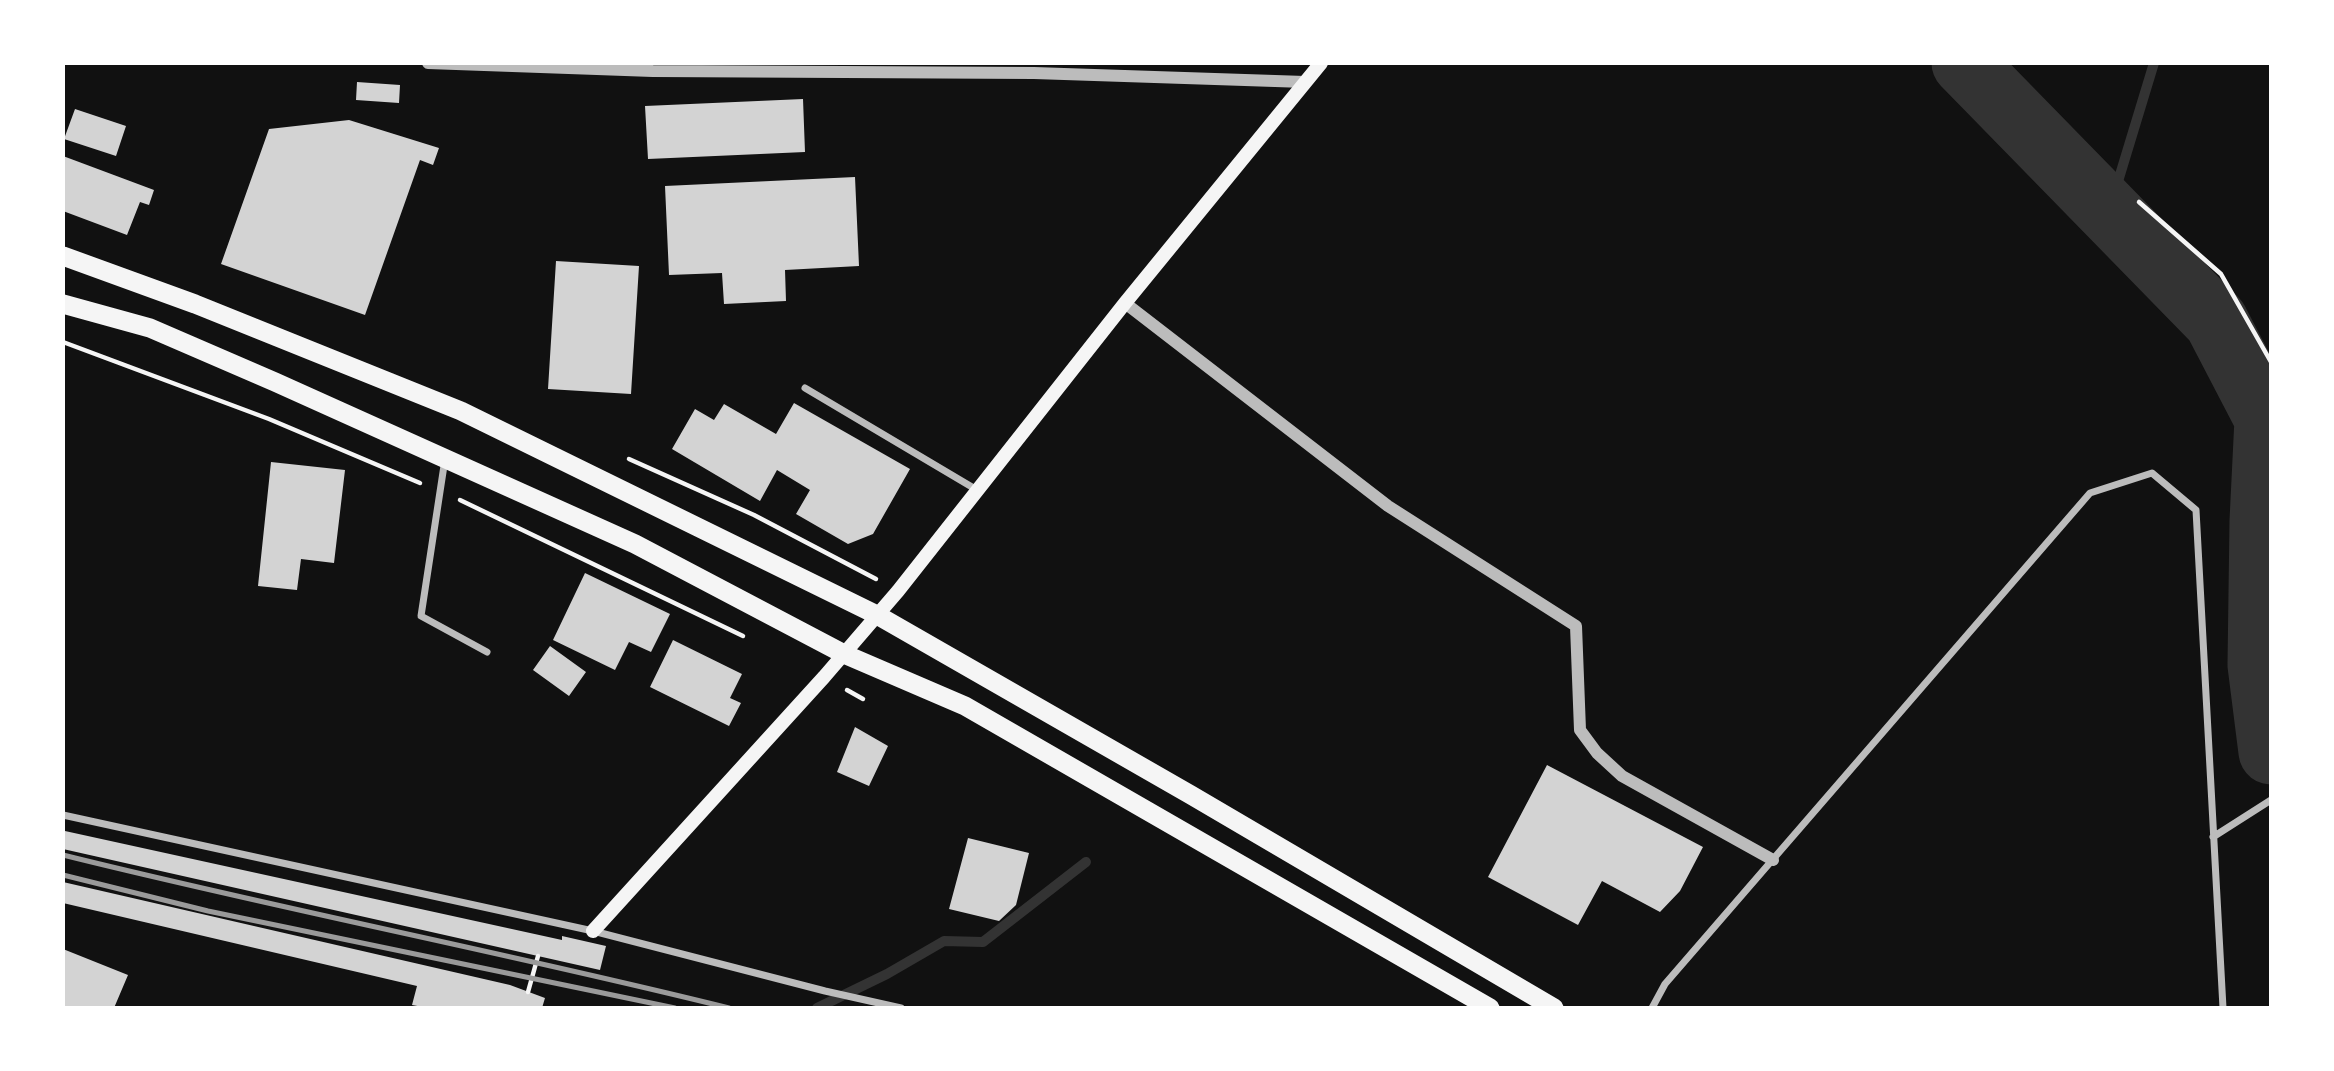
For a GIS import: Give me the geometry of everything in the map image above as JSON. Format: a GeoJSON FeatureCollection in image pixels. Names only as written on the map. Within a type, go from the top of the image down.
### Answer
{"type":"FeatureCollection","features":[{"type":"Feature","properties":{"kind":"highway"},"geometry":{"type":"LineString","coordinates":[[63,256],[195,304],[461,411],[877,615],[1191,794],[1554,1008]]}},
{"type":"Feature","properties":{"kind":"highway"},"geometry":{"type":"LineString","coordinates":[[63,304],[150,328],[635,544],[844,654],[965,706],[1489,1008]]}},
{"type":"Feature","properties":{"kind":"main road"},"geometry":{"type":"LineString","coordinates":[[593,931],[877,615],[1125,303],[1321,63]]}},
{"type":"Feature","properties":{"kind":"street"},"geometry":{"type":"LineString","coordinates":[[428,63],[653,71],[1034,73],[1305,82]]}},
{"type":"Feature","properties":{"kind":"street"},"geometry":{"type":"LineString","coordinates":[[1125,303],[1388,506],[1576,626],[1580,730],[1597,754],[1622,776],[1773,860]]}},
{"type":"Feature","properties":{"kind":"street"},"geometry":{"type":"LineString","coordinates":[[805,388],[977,490]]}},
{"type":"Feature","properties":{"kind":"street"},"geometry":{"type":"LineString","coordinates":[[444,459],[421,616],[487,652]]}},
{"type":"Feature","properties":{"kind":"street"},"geometry":{"type":"LineString","coordinates":[[1652,1008],[1665,984],[2090,493],[2152,473],[2196,510],[2223,1008]]}},
{"type":"Feature","properties":{"kind":"street"},"geometry":{"type":"LineString","coordinates":[[2213,837],[2271,800]]}},
{"type":"Feature","properties":{"kind":"street"},"geometry":{"type":"LineString","coordinates":[[63,815],[593,931],[901,1008]]}},
{"type":"Feature","properties":{"kind":"path"},"geometry":{"type":"LineString","coordinates":[[2139,202],[2221,274],[2271,362]]}},
{"type":"Feature","properties":{"kind":"path"},"geometry":{"type":"LineString","coordinates":[[63,342],[269,419],[440,491],[755,641]]}},
{"type":"Feature","properties":{"kind":"path"},"geometry":{"type":"LineString","coordinates":[[824,677],[863,699]]}},
{"type":"Feature","properties":{"kind":"path"},"geometry":{"type":"LineString","coordinates":[[528,992],[538,956]]}},
{"type":"Feature","properties":{"kind":"building"},"geometry":{"type":"Polygon","coordinates":[[[357,82],[400,85],[399,103],[356,100],[357,82]]]}},
{"type":"Feature","properties":{"kind":"building"},"geometry":{"type":"Polygon","coordinates":[[[803,99],[805,152],[648,159],[645,106],[803,99]]]}},
{"type":"Feature","properties":{"kind":"building"},"geometry":{"type":"Polygon","coordinates":[[[75,109],[126,126],[116,156],[64,139],[75,109]]]}},
{"type":"Feature","properties":{"kind":"building"},"geometry":{"type":"Polygon","coordinates":[[[349,120],[439,148],[433,165],[420,160],[365,315],[221,264],[269,129],[349,120]]]}},
{"type":"Feature","properties":{"kind":"building"},"geometry":{"type":"Polygon","coordinates":[[[63,156],[154,190],[149,205],[140,202],[127,235],[63,211],[63,156]]]}},
{"type":"Feature","properties":{"kind":"building"},"geometry":{"type":"Polygon","coordinates":[[[855,177],[859,266],[785,270],[786,301],[724,304],[722,273],[669,275],[665,186],[855,177]]]}},
{"type":"Feature","properties":{"kind":"building"},"geometry":{"type":"Polygon","coordinates":[[[556,261],[639,266],[631,394],[548,389],[556,261]]]}},
{"type":"Feature","properties":{"kind":"building"},"geometry":{"type":"Polygon","coordinates":[[[794,403],[910,469],[873,534],[848,544],[796,514],[810,490],[777,470],[760,501],[672,449],[695,409],[714,420],[724,404],[776,434],[794,403]]]}},
{"type":"Feature","properties":{"kind":"building"},"geometry":{"type":"Polygon","coordinates":[[[271,462],[345,470],[334,563],[301,559],[297,590],[258,586],[271,462]]]}},
{"type":"Feature","properties":{"kind":"building"},"geometry":{"type":"Polygon","coordinates":[[[585,573],[670,614],[651,652],[629,642],[615,670],[553,640],[585,573]]]}},
{"type":"Feature","properties":{"kind":"building"},"geometry":{"type":"Polygon","coordinates":[[[673,640],[742,674],[730,698],[741,703],[729,726],[650,687],[673,640]]]}},
{"type":"Feature","properties":{"kind":"building"},"geometry":{"type":"Polygon","coordinates":[[[550,646],[586,672],[569,696],[533,670],[550,646]]]}},
{"type":"Feature","properties":{"kind":"building"},"geometry":{"type":"Polygon","coordinates":[[[855,727],[888,746],[869,786],[837,772],[855,727]]]}},
{"type":"Feature","properties":{"kind":"building"},"geometry":{"type":"Polygon","coordinates":[[[1547,765],[1703,847],[1680,891],[1660,912],[1602,881],[1578,925],[1488,877],[1547,765]]]}},
{"type":"Feature","properties":{"kind":"building"},"geometry":{"type":"Polygon","coordinates":[[[65,831],[562,940],[562,936],[606,946],[600,970],[63,849],[65,831]]]}},
{"type":"Feature","properties":{"kind":"building"},"geometry":{"type":"Polygon","coordinates":[[[968,838],[1029,853],[1016,905],[999,921],[949,909],[968,838]]]}},
{"type":"Feature","properties":{"kind":"building"},"geometry":{"type":"Polygon","coordinates":[[[63,882],[510,985],[545,998],[542,1008],[428,1008],[412,1005],[417,986],[63,903],[63,882]]]}},
{"type":"Feature","properties":{"kind":"building"},"geometry":{"type":"Polygon","coordinates":[[[63,949],[128,975],[114,1008],[63,1008],[63,949]]]}},
{"type":"Feature","properties":{"kind":"waterway"},"geometry":{"type":"LineString","coordinates":[[1964,63],[2216,321],[2267,419],[2260,665],[2271,752]]}},
{"type":"Feature","properties":{"kind":"waterway"},"geometry":{"type":"LineString","coordinates":[[2109,211],[2154,63]]}},
{"type":"Feature","properties":{"kind":"waterway"},"geometry":{"type":"LineString","coordinates":[[817,1008],[887,974],[944,941],[983,942],[1086,862]]}},
{"type":"Feature","properties":{"kind":"railway"},"geometry":{"type":"LineString","coordinates":[[63,855],[729,1008]]}},
{"type":"Feature","properties":{"kind":"railway"},"geometry":{"type":"LineString","coordinates":[[63,875],[208,911],[675,1008]]}}]}
